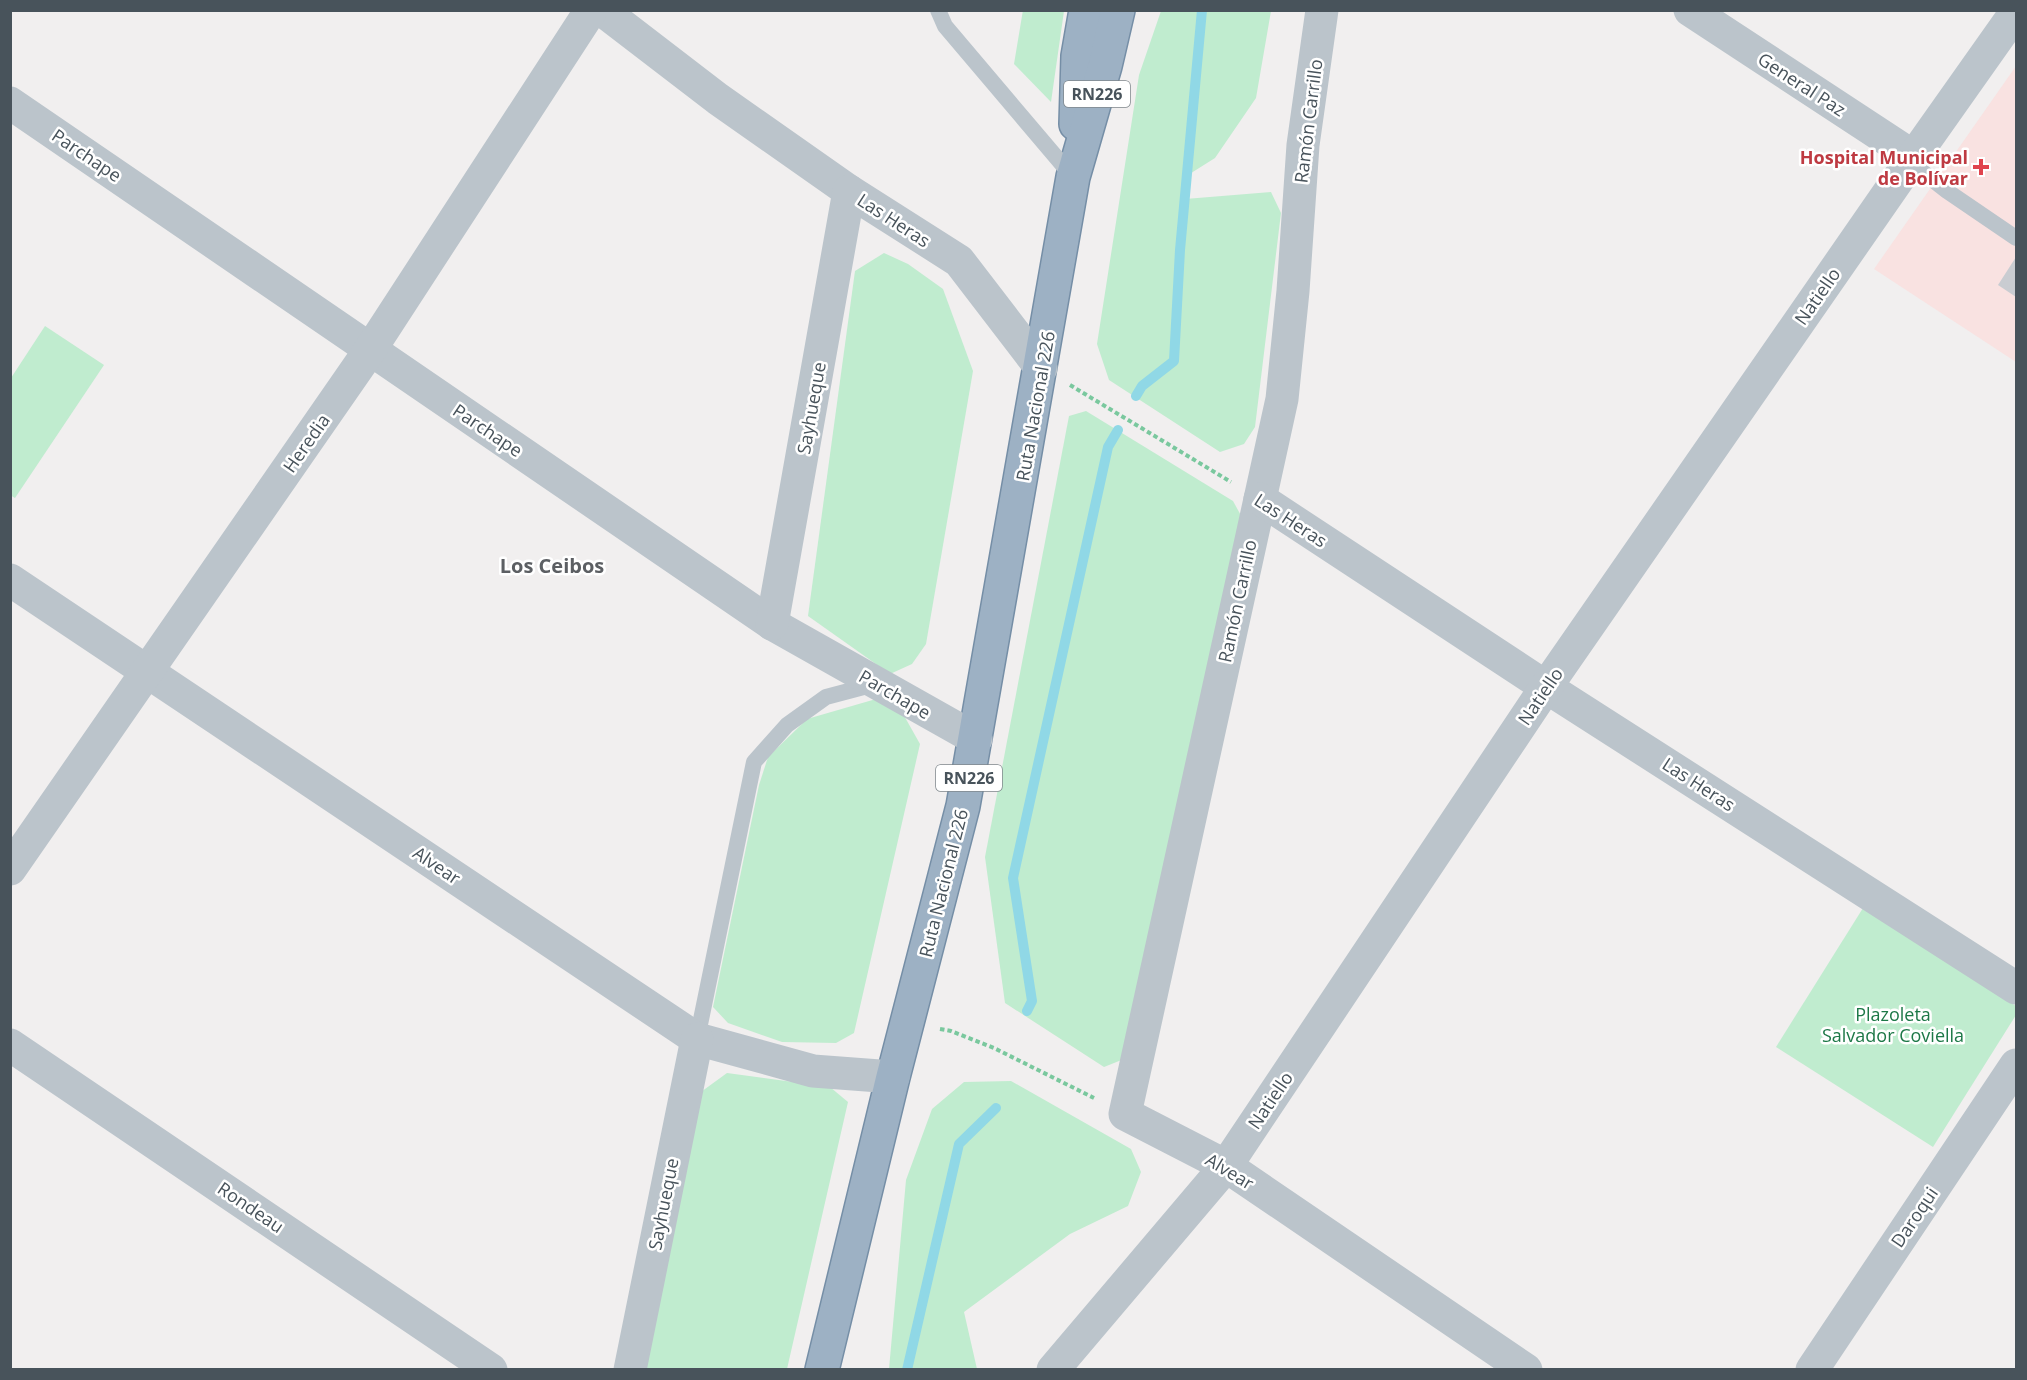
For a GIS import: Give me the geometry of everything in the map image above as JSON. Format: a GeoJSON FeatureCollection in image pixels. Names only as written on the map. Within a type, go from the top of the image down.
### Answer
{"type":"FeatureCollection","features":[{"type":"Feature","properties":{"kind":"highway","name":"Ruta Nacional 226"},"geometry":{"type":"LineString","coordinates":[[1073,177],[1078,56],[1086,10]]}},
{"type":"Feature","properties":{"kind":"highway","name":"Ruta Nacional 226"},"geometry":{"type":"LineString","coordinates":[[822,1370],[893,1077],[963,806],[1073,177],[1105,66],[1118,10]]}},
{"type":"Feature","properties":{"kind":"street","name":"Heredia"},"geometry":{"type":"LineString","coordinates":[[10,869],[370,350],[591,10]]}},
{"type":"Feature","properties":{"kind":"street","name":"Las Heras"},"geometry":{"type":"LineString","coordinates":[[602,10],[718,99],[849,191],[959,261],[1041,368]]}},
{"type":"Feature","properties":{"kind":"street","name":"Ramón Carrillo"},"geometry":{"type":"LineString","coordinates":[[1125,1114],[1282,399],[1293,291],[1303,145],[1322,10]]}},
{"type":"Feature","properties":{"kind":"street","name":"General Paz"},"geometry":{"type":"LineString","coordinates":[[1690,10],[1912,160]]}},
{"type":"Feature","properties":{"kind":"street","name":"Natiello"},"geometry":{"type":"LineString","coordinates":[[1053,1370],[1226,1166],[1546,687],[2016,12]]}},
{"type":"Feature","properties":{"kind":"street","name":"Parchape"},"geometry":{"type":"LineString","coordinates":[[10,103],[772,624],[976,740]]}},
{"type":"Feature","properties":{"kind":"street","name":"Sayhueque"},"geometry":{"type":"LineString","coordinates":[[772,624],[849,191]]}},
{"type":"Feature","properties":{"kind":"street","name":"Las Heras"},"geometry":{"type":"LineString","coordinates":[[1260,499],[1546,687],[2016,988]]}},
{"type":"Feature","properties":{"kind":"street","name":"Alvear"},"geometry":{"type":"LineString","coordinates":[[10,580],[697,1039],[813,1071],[893,1077]]}},
{"type":"Feature","properties":{"kind":"street","name":"Sayhueque"},"geometry":{"type":"LineString","coordinates":[[630,1370],[697,1039]]}},
{"type":"Feature","properties":{"kind":"street","name":"Rondeau"},"geometry":{"type":"LineString","coordinates":[[10,1045],[491,1370]]}},
{"type":"Feature","properties":{"kind":"street","name":"Daroqui"},"geometry":{"type":"LineString","coordinates":[[1812,1370],[2016,1065]]}},
{"type":"Feature","properties":{"kind":"street","name":"Alvear"},"geometry":{"type":"LineString","coordinates":[[1125,1114],[1226,1166],[1526,1370]]}},
{"type":"Feature","properties":{"kind":"lane"},"geometry":{"type":"LineString","coordinates":[[938,10],[945,26],[1073,177]]}},
{"type":"Feature","properties":{"kind":"lane"},"geometry":{"type":"LineString","coordinates":[[1912,160],[1947,191],[2016,238]]}},
{"type":"Feature","properties":{"kind":"lane"},"geometry":{"type":"LineString","coordinates":[[697,1039],[754,762],[786,725],[826,696],[877,683]]}},
{"type":"Feature","properties":{"kind":"path","name":"Las Heras"},"geometry":{"type":"LineString","coordinates":[[1041,368],[1260,499]]}},
{"type":"Feature","properties":{"kind":"path"},"geometry":{"type":"LineString","coordinates":[[907,1022],[951,1031],[994,1048],[1125,1114]]}},
{"type":"Feature","properties":{"kind":"shaded area","name":"Hospital Municipal de Bolívar"},"geometry":{"type":"Polygon","coordinates":[[[2016,66],[2016,362],[1874,269],[2016,66]]]}},
{"type":"Feature","properties":{"kind":"green space"},"geometry":{"type":"Polygon","coordinates":[[[1023,10],[1064,11],[1051,102],[1014,64],[1023,10]]]}},
{"type":"Feature","properties":{"kind":"green space"},"geometry":{"type":"Polygon","coordinates":[[[1161,11],[1271,11],[1256,98],[1215,158],[1188,175],[1185,199],[1271,192],[1281,213],[1255,427],[1244,444],[1220,452],[1109,380],[1097,344],[1139,75],[1161,11]]]}},
{"type":"Feature","properties":{"kind":"green space"},"geometry":{"type":"Polygon","coordinates":[[[884,253],[908,264],[943,289],[973,371],[926,644],[912,664],[890,674],[808,616],[855,271],[884,253]]]}},
{"type":"Feature","properties":{"kind":"green space"},"geometry":{"type":"Polygon","coordinates":[[[45,326],[104,365],[15,498],[10,495],[11,378],[45,326]]]}},
{"type":"Feature","properties":{"kind":"green space"},"geometry":{"type":"Polygon","coordinates":[[[1086,411],[1233,501],[1244,521],[1124,1059],[1104,1067],[1005,1003],[985,857],[1069,416],[1086,411]]]}},
{"type":"Feature","properties":{"kind":"green space"},"geometry":{"type":"Polygon","coordinates":[[[876,699],[902,712],[920,744],[854,1033],[836,1043],[782,1042],[728,1023],[713,1007],[759,785],[768,757],[807,719],[876,699]]]}},
{"type":"Feature","properties":{"kind":"green space","name":"Plazoleta Salvador Coviella"},"geometry":{"type":"Polygon","coordinates":[[[1863,908],[2016,1006],[2016,1015],[1933,1147],[1776,1047],[1863,908]]]}},
{"type":"Feature","properties":{"kind":"green space"},"geometry":{"type":"Polygon","coordinates":[[[727,1073],[830,1087],[848,1102],[787,1369],[641,1370],[694,1097],[727,1073]]]}},
{"type":"Feature","properties":{"kind":"green space"},"geometry":{"type":"Polygon","coordinates":[[[1011,1081],[1131,1149],[1141,1172],[1128,1206],[1070,1234],[964,1312],[977,1369],[889,1369],[906,1180],[932,1109],[964,1082],[1011,1081]]]}},
{"type":"Feature","properties":{"kind":"building"},"geometry":{"type":"Polygon","coordinates":[[[2016,257],[2016,297],[1998,285],[2016,257]]]}},
{"type":"Feature","properties":{"kind":"waterway"},"geometry":{"type":"LineString","coordinates":[[1136,396],[1142,386],[1174,361],[1180,250],[1202,10]]}},
{"type":"Feature","properties":{"kind":"waterway"},"geometry":{"type":"LineString","coordinates":[[1027,1011],[1032,1001],[1013,878],[1108,447],[1118,430]]}},
{"type":"Feature","properties":{"kind":"waterway"},"geometry":{"type":"LineString","coordinates":[[907,1370],[959,1144],[996,1108]]}},
{"type":"Feature","properties":{"kind":"place","name":"Hospital Municipal de Bolívar"},"geometry":{"type":"Point","coordinates":[1981,167]}},
{"type":"Feature","properties":{"kind":"district","name":"Los Ceibos"},"geometry":{"type":"Point","coordinates":[552,565]}}]}
